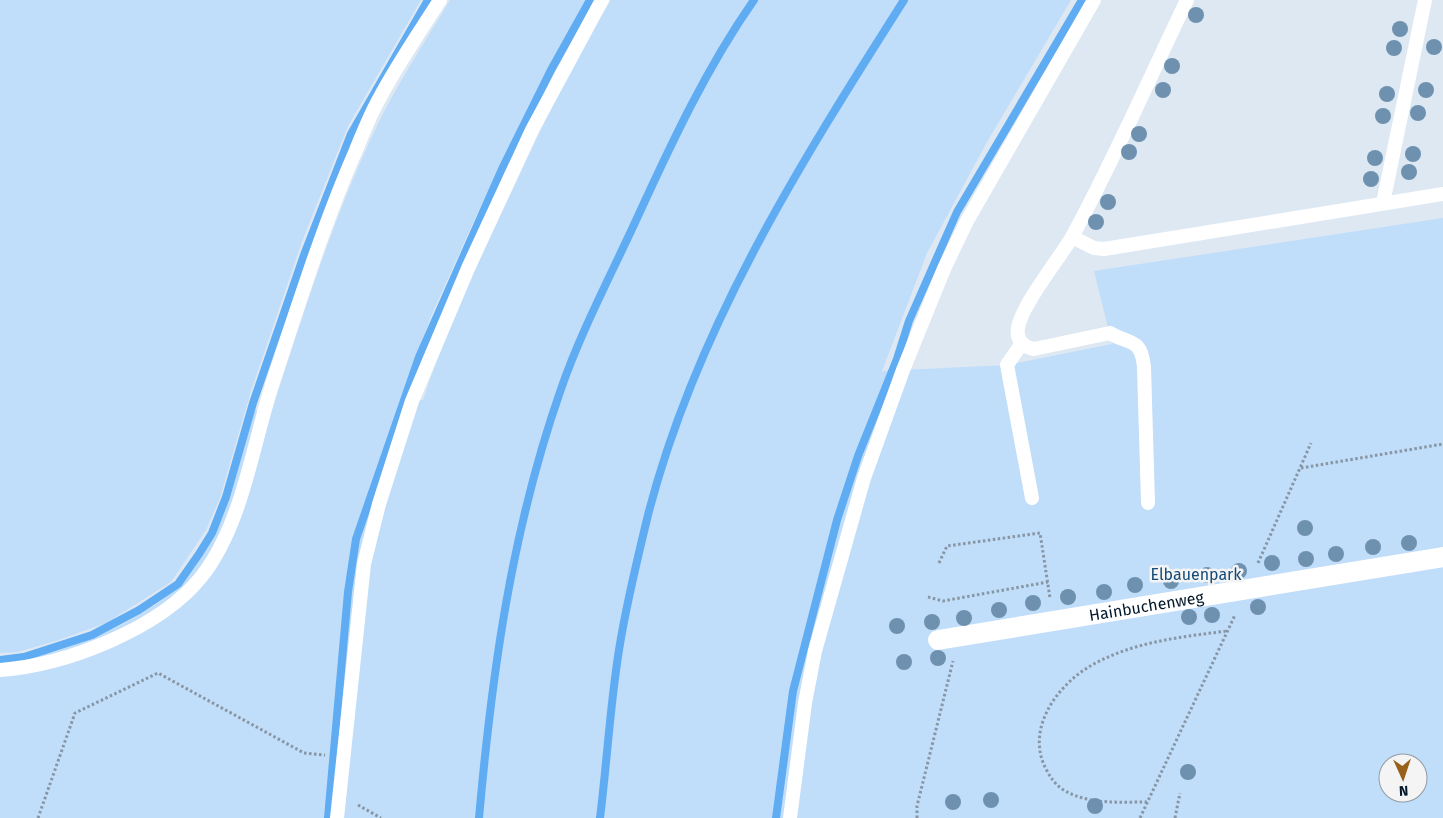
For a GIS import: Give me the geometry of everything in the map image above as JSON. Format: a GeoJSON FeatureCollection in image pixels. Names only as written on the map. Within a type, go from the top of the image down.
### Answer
{"type":"FeatureCollection","features":[{"type":"Feature","properties":{"kind":"street","name":"Hainbuchenweg"},"geometry":{"type":"LineString","coordinates":[[938,640],[1443,557]]}},
{"type":"Feature","properties":{"kind":"lane"},"geometry":{"type":"LineString","coordinates":[[0,670],[67,656],[111,640],[141,625],[170,606],[188,592],[203,575],[220,548],[235,516],[263,411],[333,202],[378,100],[440,0]]}},
{"type":"Feature","properties":{"kind":"lane"},"geometry":{"type":"LineString","coordinates":[[338,811],[364,564],[379,504],[410,409],[469,266],[524,147],[566,64],[602,0]]}},
{"type":"Feature","properties":{"kind":"lane"},"geometry":{"type":"LineString","coordinates":[[790,818],[805,703],[815,651],[864,478],[903,370],[944,268],[967,221],[1094,0]]}},
{"type":"Feature","properties":{"kind":"lane"},"geometry":{"type":"LineString","coordinates":[[1148,503],[1144,366],[1138,346],[1131,340],[1118,338],[1110,333],[1040,350],[1029,348],[1022,343],[1018,333],[1020,321],[1072,237],[1187,0]]}},
{"type":"Feature","properties":{"kind":"lane"},"geometry":{"type":"LineString","coordinates":[[1383,203],[1425,0]]}},
{"type":"Feature","properties":{"kind":"lane"},"geometry":{"type":"LineString","coordinates":[[1072,237],[1094,248],[1104,249],[1443,194]]}},
{"type":"Feature","properties":{"kind":"lane"},"geometry":{"type":"LineString","coordinates":[[1022,343],[1007,365],[1032,498]]}},
{"type":"Feature","properties":{"kind":"path"},"geometry":{"type":"LineString","coordinates":[[1140,818],[1247,589],[1311,443]]}},
{"type":"Feature","properties":{"kind":"path"},"geometry":{"type":"LineString","coordinates":[[1300,468],[1443,444]]}},
{"type":"Feature","properties":{"kind":"path"},"geometry":{"type":"LineString","coordinates":[[939,563],[947,546],[1040,533],[1054,621]]}},
{"type":"Feature","properties":{"kind":"path"},"geometry":{"type":"LineString","coordinates":[[928,597],[942,601],[1048,582]]}},
{"type":"Feature","properties":{"kind":"path"},"geometry":{"type":"LineString","coordinates":[[1147,802],[1092,800],[1060,788],[1049,775],[1041,759],[1039,738],[1044,717],[1051,703],[1072,679],[1090,666],[1112,655],[1167,639],[1227,631]]}},
{"type":"Feature","properties":{"kind":"path"},"geometry":{"type":"LineString","coordinates":[[917,818],[917,806],[959,636]]}},
{"type":"Feature","properties":{"kind":"path"},"geometry":{"type":"LineString","coordinates":[[38,818],[76,714],[158,673],[309,754]]}},
{"type":"Feature","properties":{"kind":"path"},"geometry":{"type":"LineString","coordinates":[[1175,818],[1180,793]]}},
{"type":"Feature","properties":{"kind":"path"},"geometry":{"type":"LineString","coordinates":[[338,811],[359,804],[381,818]]}},
{"type":"Feature","properties":{"kind":"green space"},"geometry":{"type":"Polygon","coordinates":[[[0,0],[421,0],[348,126],[303,239],[251,391],[220,498],[206,530],[171,582],[106,623],[56,641],[17,652],[0,653],[0,0]]]}},
{"type":"Feature","properties":{"kind":"green space","name":"Elbauenpark"},"geometry":{"type":"Polygon","coordinates":[[[450,0],[586,0],[526,114],[473,223],[432,314],[400,401],[423,400],[464,294],[546,118],[611,0],[1071,0],[987,142],[927,253],[882,371],[1007,365],[1112,344],[1094,271],[1443,218],[1443,818],[0,818],[0,662],[46,654],[71,646],[120,625],[164,598],[187,578],[198,563],[219,522],[251,411],[272,410],[332,232],[360,162],[393,95],[450,0]]]}},
{"type":"Feature","properties":{"kind":"waterway"},"geometry":{"type":"LineString","coordinates":[[0,660],[24,657],[92,635],[139,610],[178,584],[199,554],[212,533],[226,497],[253,403],[304,255],[351,134],[428,0]]}},
{"type":"Feature","properties":{"kind":"waterway"},"geometry":{"type":"LineString","coordinates":[[328,818],[348,592],[356,539],[419,357],[502,169],[551,70],[590,0]]}},
{"type":"Feature","properties":{"kind":"waterway"},"geometry":{"type":"LineString","coordinates":[[479,818],[490,709],[517,548],[529,494],[561,389],[588,323],[677,133],[721,52],[754,0]]}},
{"type":"Feature","properties":{"kind":"waterway"},"geometry":{"type":"LineString","coordinates":[[600,818],[613,692],[632,582],[648,515],[669,446],[694,378],[755,248],[827,123],[904,0]]}},
{"type":"Feature","properties":{"kind":"waterway"},"geometry":{"type":"LineString","coordinates":[[776,818],[793,691],[837,520],[858,456],[897,359],[909,321],[957,212],[1082,0]]}}]}
